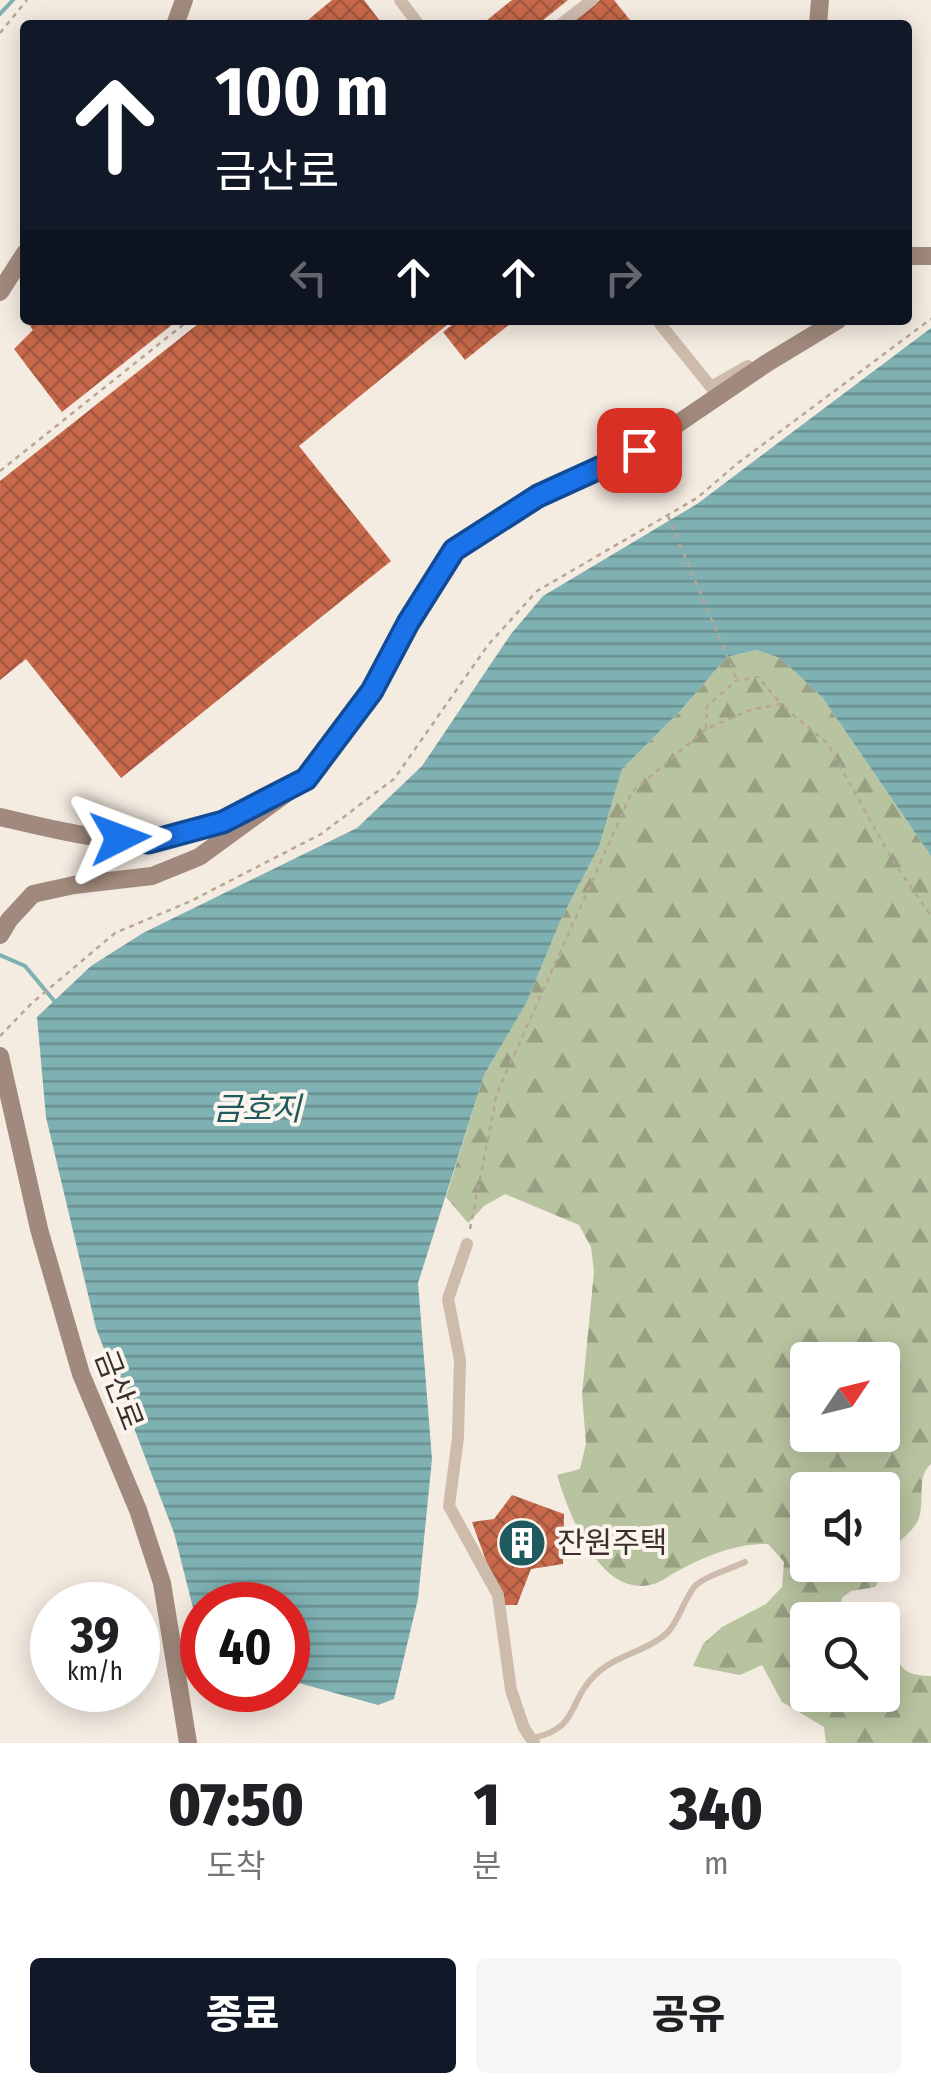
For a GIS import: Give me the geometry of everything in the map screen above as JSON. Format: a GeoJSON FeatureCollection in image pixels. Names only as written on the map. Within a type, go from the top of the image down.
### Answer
{"type":"FeatureCollection","features":[{"type":"Feature","properties":{"kind":"street"},"geometry":{"type":"LineString","coordinates":[[400,0],[416,20]]}},
{"type":"Feature","properties":{"kind":"street"},"geometry":{"type":"LineString","coordinates":[[566,20],[592,0]]}},
{"type":"Feature","properties":{"kind":"street"},"geometry":{"type":"LineString","coordinates":[[0,292],[20,262]]}},
{"type":"Feature","properties":{"kind":"street"},"geometry":{"type":"LineString","coordinates":[[661,325],[711,387],[815,325]]}},
{"type":"Feature","properties":{"kind":"street"},"geometry":{"type":"LineString","coordinates":[[4,928],[33,894],[152,876],[199,857],[306,779],[372,691],[408,623],[454,550],[538,496],[639,450],[830,325]]}},
{"type":"Feature","properties":{"kind":"street"},"geometry":{"type":"LineString","coordinates":[[0,817],[63,832],[149,842],[223,822],[306,779]]}},
{"type":"Feature","properties":{"kind":"street","name":"금산로"},"geometry":{"type":"LineString","coordinates":[[0,1056],[40,1229],[81,1374],[138,1510],[162,1583],[188,1743]]}},
{"type":"Feature","properties":{"kind":"street"},"geometry":{"type":"LineString","coordinates":[[467,1244],[448,1299],[460,1360],[458,1438],[449,1506],[498,1595],[512,1690],[524,1728],[533,1740]]}},
{"type":"Feature","properties":{"kind":"lane"},"geometry":{"type":"LineString","coordinates":[[533,1740],[554,1733],[567,1720],[591,1678],[610,1662],[634,1654],[669,1631],[697,1584],[746,1562]]}},
{"type":"Feature","properties":{"kind":"path"},"geometry":{"type":"LineString","coordinates":[[0,32],[28,0]]}},
{"type":"Feature","properties":{"kind":"path"},"geometry":{"type":"LineString","coordinates":[[0,1036],[32,1003],[116,933],[321,834],[394,779],[488,645],[536,591],[697,498],[931,319]]}},
{"type":"Feature","properties":{"kind":"path"},"geometry":{"type":"LineString","coordinates":[[0,471],[183,325]]}},
{"type":"Feature","properties":{"kind":"path"},"geometry":{"type":"LineString","coordinates":[[667,515],[737,680]]}},
{"type":"Feature","properties":{"kind":"path"},"geometry":{"type":"LineString","coordinates":[[706,728],[707,706],[737,680],[758,677],[780,704],[827,743],[893,861],[931,916]]}},
{"type":"Feature","properties":{"kind":"path"},"geometry":{"type":"LineString","coordinates":[[467,1244],[497,1093],[632,792],[706,728],[750,710],[780,704]]}},
{"type":"Feature","properties":{"kind":"green space"},"geometry":{"type":"Polygon","coordinates":[[[756,650],[780,658],[822,697],[931,856],[931,1464],[922,1482],[919,1518],[900,1542],[900,1472],[790,1472],[790,1582],[877,1582],[875,1587],[851,1591],[841,1602],[790,1602],[790,1707],[782,1702],[762,1665],[740,1675],[693,1666],[703,1644],[722,1627],[766,1604],[782,1587],[784,1562],[768,1544],[720,1552],[654,1584],[635,1586],[603,1567],[570,1511],[557,1475],[580,1469],[586,1444],[582,1394],[594,1272],[591,1247],[579,1225],[505,1194],[484,1206],[468,1223],[446,1197],[484,1075],[527,1002],[561,919],[599,847],[622,769],[727,657],[756,650]]]}},
{"type":"Feature","properties":{"kind":"green space"},"geometry":{"type":"Polygon","coordinates":[[[900,1663],[910,1673],[931,1676],[931,1743],[826,1743],[824,1727],[799,1712],[900,1712],[900,1663]]]}},
{"type":"Feature","properties":{"kind":"water","name":"금호지"},"geometry":{"type":"Polygon","coordinates":[[[931,328],[931,856],[822,697],[780,658],[756,650],[727,657],[622,769],[599,847],[561,919],[527,1002],[484,1075],[418,1283],[432,1459],[418,1599],[394,1699],[378,1705],[310,1686],[310,1582],[186,1582],[174,1533],[96,1328],[46,1117],[37,1017],[91,966],[143,933],[357,828],[422,766],[511,634],[543,596],[697,504],[931,328]]]}},
{"type":"Feature","properties":{"kind":"building"},"geometry":{"type":"Polygon","coordinates":[[[332,0],[364,0],[379,20],[308,20],[332,0]]]}},
{"type":"Feature","properties":{"kind":"building"},"geometry":{"type":"Polygon","coordinates":[[[512,0],[568,0],[543,20],[487,20],[512,0]]]}},
{"type":"Feature","properties":{"kind":"building"},"geometry":{"type":"Polygon","coordinates":[[[600,0],[614,0],[630,20],[574,20],[600,0]]]}},
{"type":"Feature","properties":{"kind":"building"},"geometry":{"type":"Polygon","coordinates":[[[29,325],[172,325],[62,412],[14,349],[33,330],[29,325]]]}},
{"type":"Feature","properties":{"kind":"building"},"geometry":{"type":"Polygon","coordinates":[[[197,325],[447,325],[299,446],[391,561],[121,778],[26,659],[0,680],[0,481],[197,325]]]}},
{"type":"Feature","properties":{"kind":"building"},"geometry":{"type":"Polygon","coordinates":[[[452,325],[509,325],[465,360],[443,332],[452,325]]]}},
{"type":"Feature","properties":{"kind":"building","name":"잔원주택"},"geometry":{"type":"Polygon","coordinates":[[[512,1495],[564,1514],[563,1564],[531,1569],[517,1605],[502,1605],[472,1522],[494,1519],[512,1495]]]}},
{"type":"Feature","properties":{"kind":"waterway"},"geometry":{"type":"LineString","coordinates":[[0,14],[13,0]]}},
{"type":"Feature","properties":{"kind":"waterway"},"geometry":{"type":"LineString","coordinates":[[0,955],[25,966],[56,1003]]}},
{"type":"Feature","properties":{"kind":"place","name":"잔원주택"},"geometry":{"type":"Point","coordinates":[522,1543]}},
{"type":"Feature","properties":{"kind":"route"},"geometry":{"type":"LineString","coordinates":[[120,838],[149,842],[223,822],[306,779],[372,691],[408,623],[454,550],[538,496],[639,450]]}}]}
